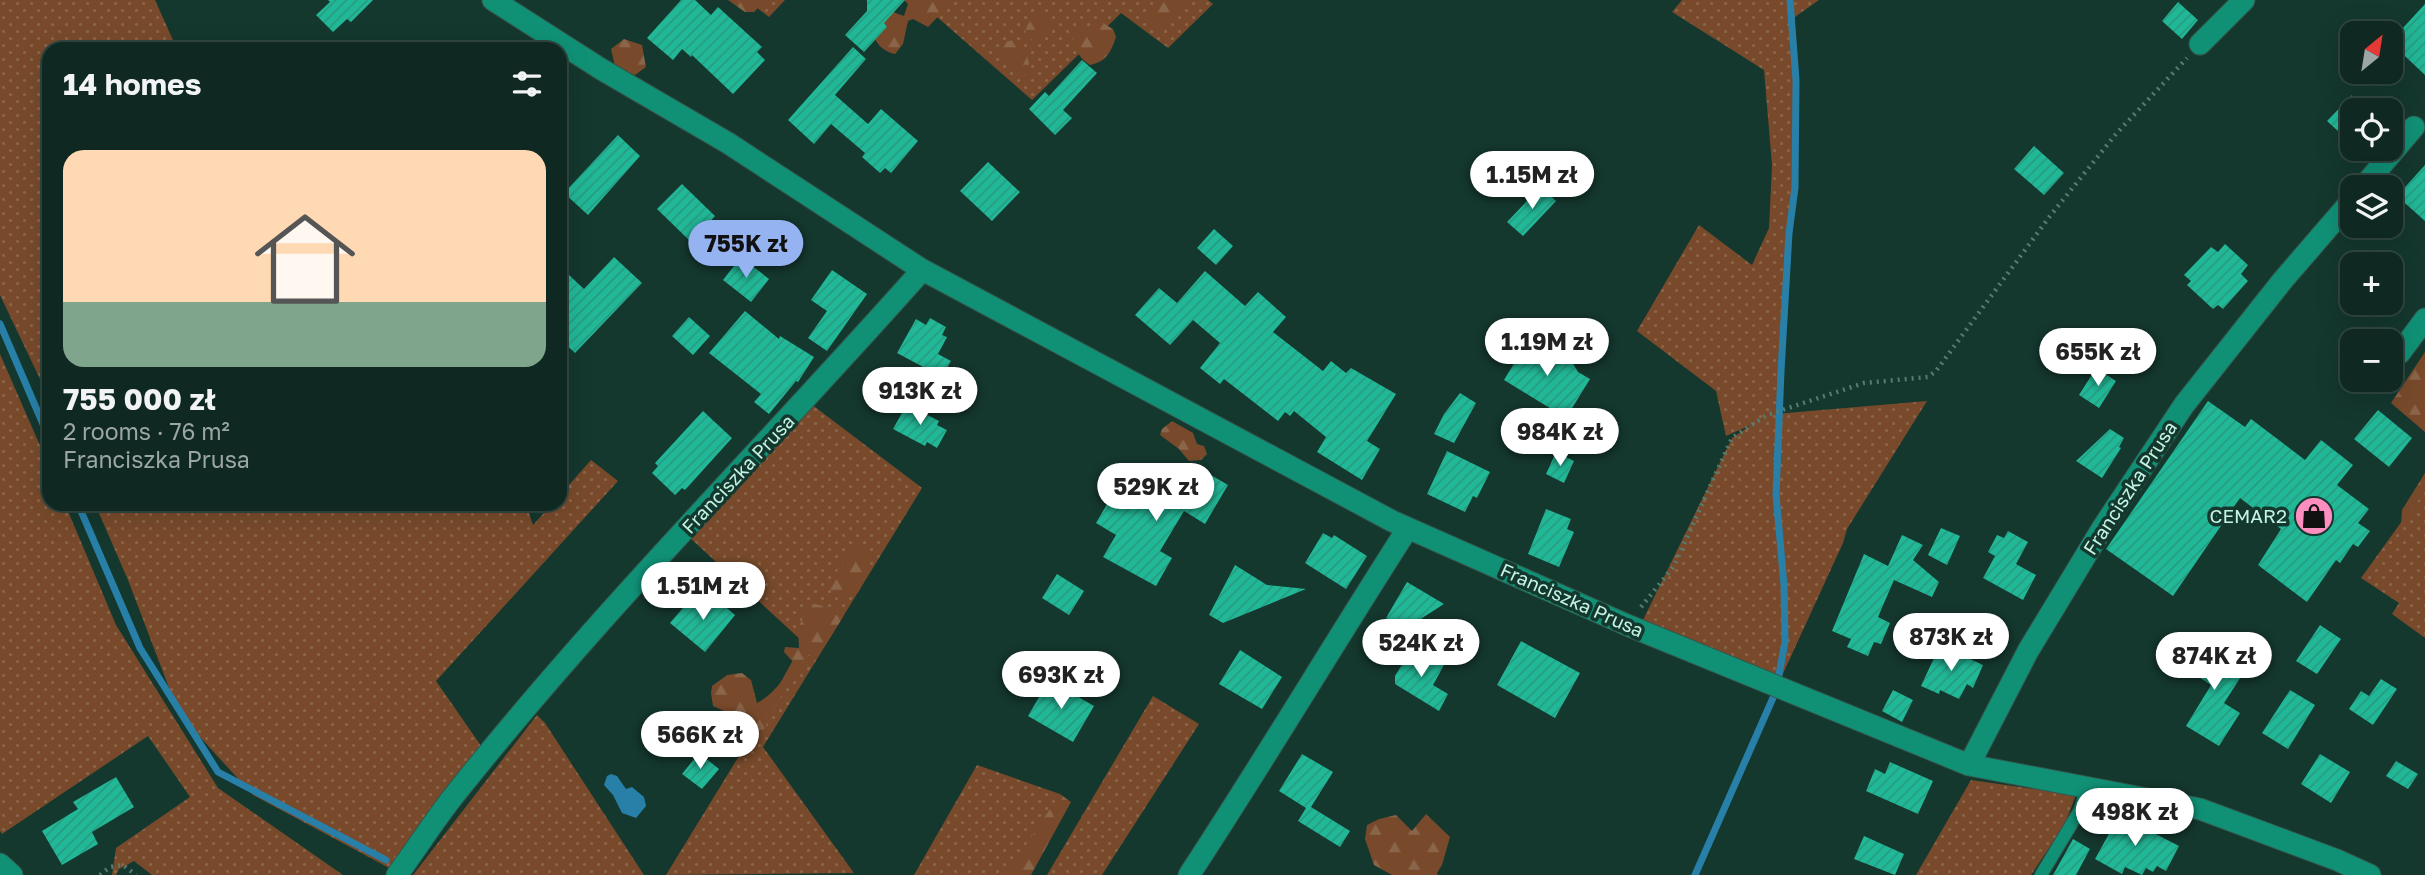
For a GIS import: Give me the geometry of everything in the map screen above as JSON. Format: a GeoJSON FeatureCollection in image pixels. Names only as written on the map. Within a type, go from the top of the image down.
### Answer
{"type":"FeatureCollection","features":[{"type":"Feature","properties":{"kind":"street","name":"Franciszka Prusa"},"geometry":{"type":"LineString","coordinates":[[493,0],[559,42]]}},
{"type":"Feature","properties":{"kind":"street"},"geometry":{"type":"LineString","coordinates":[[2200,44],[2244,0]]}},
{"type":"Feature","properties":{"kind":"street","name":"Franciszka Prusa"},"geometry":{"type":"LineString","coordinates":[[567,47],[728,143],[921,269],[1408,528],[1627,625],[1969,765],[2200,809],[2370,875]]}},
{"type":"Feature","properties":{"kind":"street"},"geometry":{"type":"LineString","coordinates":[[2373,175],[2414,127]]}},
{"type":"Feature","properties":{"kind":"street","name":"Franciszka Prusa"},"geometry":{"type":"LineString","coordinates":[[1969,765],[2028,651],[2104,527],[2184,405],[2283,280],[2340,214]]}},
{"type":"Feature","properties":{"kind":"street","name":"Franciszka Prusa"},"geometry":{"type":"LineString","coordinates":[[397,875],[455,794],[614,606],[814,392],[921,269]]}},
{"type":"Feature","properties":{"kind":"street"},"geometry":{"type":"LineString","coordinates":[[2403,349],[2425,319]]}},
{"type":"Feature","properties":{"kind":"street"},"geometry":{"type":"LineString","coordinates":[[1189,875],[1277,740],[1331,647],[1408,528]]}},
{"type":"Feature","properties":{"kind":"street"},"geometry":{"type":"LineString","coordinates":[[0,864],[12,875]]}},
{"type":"Feature","properties":{"kind":"lane"},"geometry":{"type":"LineString","coordinates":[[2041,875],[2080,810],[2087,789]]}},
{"type":"Feature","properties":{"kind":"path"},"geometry":{"type":"LineString","coordinates":[[1627,625],[1674,566],[1732,438],[1768,415],[1864,383],[1928,377],[1936,371],[2050,216],[2099,155],[2200,44]]}},
{"type":"Feature","properties":{"kind":"path"},"geometry":{"type":"LineString","coordinates":[[100,875],[110,867],[123,865],[136,875]]}},
{"type":"Feature","properties":{"kind":"green space"},"geometry":{"type":"Polygon","coordinates":[[[0,0],[155,0],[174,42],[42,42],[42,383],[0,295],[0,0]]]}},
{"type":"Feature","properties":{"kind":"green space"},"geometry":{"type":"Polygon","coordinates":[[[728,0],[760,0],[763,3],[754,12],[745,12],[728,0]]]}},
{"type":"Feature","properties":{"kind":"green space"},"geometry":{"type":"Polygon","coordinates":[[[747,0],[785,0],[769,17],[747,0]]]}},
{"type":"Feature","properties":{"kind":"green space"},"geometry":{"type":"Polygon","coordinates":[[[904,0],[954,0],[928,27],[913,19],[908,21],[903,44],[895,54],[890,53],[877,43],[870,31],[893,12],[904,16],[908,4],[904,0]]]}},
{"type":"Feature","properties":{"kind":"green space"},"geometry":{"type":"Polygon","coordinates":[[[951,0],[1208,0],[1213,4],[1168,48],[1121,13],[1032,100],[937,17],[951,0]]]}},
{"type":"Feature","properties":{"kind":"green space"},"geometry":{"type":"Polygon","coordinates":[[[1155,0],[1184,0],[1169,23],[1160,29],[1150,23],[1155,0]]]}},
{"type":"Feature","properties":{"kind":"green space"},"geometry":{"type":"Polygon","coordinates":[[[1682,0],[1819,0],[1792,19],[1795,146],[1779,412],[1776,414],[1927,401],[1847,529],[1781,678],[1643,620],[1732,438],[1751,425],[1726,436],[1716,391],[1637,331],[1699,225],[1752,265],[1769,228],[1772,165],[1764,70],[1672,12],[1682,0]]]}},
{"type":"Feature","properties":{"kind":"green space"},"geometry":{"type":"Polygon","coordinates":[[[1040,15],[1050,16],[1054,22],[1046,35],[1035,41],[1025,35],[1029,23],[1040,15]]]}},
{"type":"Feature","properties":{"kind":"green space"},"geometry":{"type":"Polygon","coordinates":[[[1098,20],[1113,29],[1116,37],[1107,55],[1090,65],[1081,58],[1076,49],[1074,34],[1076,28],[1091,29],[1098,20]]]}},
{"type":"Feature","properties":{"kind":"green space"},"geometry":{"type":"Polygon","coordinates":[[[624,39],[642,45],[646,67],[635,75],[615,66],[611,49],[624,39]]]}},
{"type":"Feature","properties":{"kind":"green space"},"geometry":{"type":"Polygon","coordinates":[[[1014,40],[1026,48],[1030,70],[1028,77],[1006,61],[999,43],[1014,40]]]}},
{"type":"Feature","properties":{"kind":"green space"},"geometry":{"type":"Polygon","coordinates":[[[2425,352],[2425,432],[2391,403],[2398,392],[2403,392],[2403,385],[2425,352]]]}},
{"type":"Feature","properties":{"kind":"green space"},"geometry":{"type":"Polygon","coordinates":[[[0,354],[42,450],[42,511],[68,511],[116,625],[218,788],[343,875],[152,875],[134,861],[119,869],[116,875],[112,875],[116,848],[190,797],[148,736],[2,834],[0,354]]]}},
{"type":"Feature","properties":{"kind":"green space"},"geometry":{"type":"Polygon","coordinates":[[[811,404],[922,488],[763,747],[854,873],[666,875],[747,743],[803,642],[689,537],[811,404]]]}},
{"type":"Feature","properties":{"kind":"green space"},"geometry":{"type":"Polygon","coordinates":[[[1172,421],[1193,433],[1197,444],[1204,446],[1207,454],[1201,460],[1189,461],[1179,449],[1160,435],[1162,429],[1172,421]]]}},
{"type":"Feature","properties":{"kind":"green space"},"geometry":{"type":"Polygon","coordinates":[[[591,460],[618,481],[436,681],[484,750],[391,869],[253,795],[179,714],[128,580],[98,511],[528,511],[533,525],[546,511],[567,511],[567,487],[591,460]]]}},
{"type":"Feature","properties":{"kind":"green space"},"geometry":{"type":"Polygon","coordinates":[[[2425,473],[2425,491],[2401,524],[2402,510],[2425,473]]]}},
{"type":"Feature","properties":{"kind":"green space"},"geometry":{"type":"Polygon","coordinates":[[[2425,489],[2425,638],[2392,614],[2399,603],[2361,578],[2425,489]]]}},
{"type":"Feature","properties":{"kind":"green space"},"geometry":{"type":"Polygon","coordinates":[[[853,548],[866,548],[868,560],[858,593],[846,594],[837,611],[843,617],[823,649],[814,650],[788,683],[760,737],[750,734],[742,725],[738,711],[726,712],[713,706],[712,686],[727,675],[742,673],[751,680],[757,703],[773,691],[794,663],[784,652],[785,647],[799,648],[798,629],[809,603],[832,608],[837,605],[838,599],[829,583],[853,548]]]}},
{"type":"Feature","properties":{"kind":"green space"},"geometry":{"type":"Polygon","coordinates":[[[1153,696],[1199,724],[1102,875],[1047,875],[1153,696]]]}},
{"type":"Feature","properties":{"kind":"green space"},"geometry":{"type":"Polygon","coordinates":[[[537,715],[545,723],[644,875],[413,875],[537,715]]]}},
{"type":"Feature","properties":{"kind":"green space"},"geometry":{"type":"Polygon","coordinates":[[[977,765],[1060,794],[1014,875],[914,875],[977,765]]]}},
{"type":"Feature","properties":{"kind":"green space"},"geometry":{"type":"Polygon","coordinates":[[[1971,780],[2076,795],[2065,824],[2031,875],[1916,875],[1971,780]]]}},
{"type":"Feature","properties":{"kind":"green space"},"geometry":{"type":"Polygon","coordinates":[[[1060,794],[1071,802],[1031,875],[1006,875],[1060,794]]]}},
{"type":"Feature","properties":{"kind":"green space"},"geometry":{"type":"Polygon","coordinates":[[[1426,814],[1450,837],[1438,875],[1392,875],[1374,865],[1365,839],[1367,825],[1396,815],[1412,831],[1426,814]]]}},
{"type":"Feature","properties":{"kind":"water"},"geometry":{"type":"Polygon","coordinates":[[[607,776],[617,776],[626,789],[632,787],[644,797],[646,806],[636,818],[622,813],[613,795],[604,785],[607,776]]]}},
{"type":"Feature","properties":{"kind":"building"},"geometry":{"type":"Polygon","coordinates":[[[328,0],[373,0],[351,22],[347,19],[333,32],[316,15],[330,2],[328,0]]]}},
{"type":"Feature","properties":{"kind":"building"},"geometry":{"type":"Polygon","coordinates":[[[681,0],[695,0],[711,15],[718,7],[762,47],[757,52],[765,60],[733,94],[692,55],[691,57],[682,49],[673,60],[647,38],[681,0]]]}},
{"type":"Feature","properties":{"kind":"building"},"geometry":{"type":"Polygon","coordinates":[[[867,0],[905,0],[884,23],[887,27],[864,52],[845,35],[867,11],[867,0]]]}},
{"type":"Feature","properties":{"kind":"building"},"geometry":{"type":"Polygon","coordinates":[[[2178,2],[2198,20],[2182,39],[2162,21],[2178,2]]]}},
{"type":"Feature","properties":{"kind":"building"},"geometry":{"type":"Polygon","coordinates":[[[2425,4],[2425,75],[2403,54],[2403,28],[2425,4]]]}},
{"type":"Feature","properties":{"kind":"building"},"geometry":{"type":"Polygon","coordinates":[[[853,47],[866,59],[835,95],[868,124],[881,109],[918,141],[891,173],[885,168],[880,173],[862,157],[865,153],[831,124],[814,144],[788,120],[853,47]]]}},
{"type":"Feature","properties":{"kind":"building"},"geometry":{"type":"Polygon","coordinates":[[[1082,60],[1097,73],[1063,110],[1072,118],[1055,135],[1029,109],[1045,92],[1049,96],[1082,60]]]}},
{"type":"Feature","properties":{"kind":"building"},"geometry":{"type":"Polygon","coordinates":[[[2340,107],[2340,133],[2327,121],[2340,107]]]}},
{"type":"Feature","properties":{"kind":"building"},"geometry":{"type":"Polygon","coordinates":[[[618,135],[640,156],[588,215],[567,196],[567,190],[618,135]]]}},
{"type":"Feature","properties":{"kind":"building"},"geometry":{"type":"Polygon","coordinates":[[[2034,146],[2064,173],[2044,195],[2014,169],[2034,146]]]}},
{"type":"Feature","properties":{"kind":"building"},"geometry":{"type":"Polygon","coordinates":[[[988,162],[1020,192],[992,221],[960,191],[988,162]]]}},
{"type":"Feature","properties":{"kind":"building"},"geometry":{"type":"Polygon","coordinates":[[[2425,165],[2425,221],[2403,201],[2403,189],[2425,165]]]}},
{"type":"Feature","properties":{"kind":"building"},"geometry":{"type":"Polygon","coordinates":[[[682,184],[715,216],[691,242],[657,209],[682,184]]]}},
{"type":"Feature","properties":{"kind":"building"},"geometry":{"type":"Polygon","coordinates":[[[1541,186],[1556,201],[1523,236],[1507,222],[1541,186]]]}},
{"type":"Feature","properties":{"kind":"building"},"geometry":{"type":"Polygon","coordinates":[[[1214,229],[1233,246],[1216,265],[1197,248],[1214,229]]]}},
{"type":"Feature","properties":{"kind":"building"},"geometry":{"type":"Polygon","coordinates":[[[2225,244],[2248,265],[2241,274],[2248,281],[2223,309],[2218,305],[2213,309],[2187,285],[2191,281],[2184,275],[2211,247],[2218,252],[2225,244]]]}},
{"type":"Feature","properties":{"kind":"building"},"geometry":{"type":"Polygon","coordinates":[[[614,257],[642,283],[575,353],[567,346],[567,277],[569,275],[584,289],[614,257]]]}},
{"type":"Feature","properties":{"kind":"building"},"geometry":{"type":"Polygon","coordinates":[[[741,257],[769,279],[751,302],[723,280],[741,257]]]}},
{"type":"Feature","properties":{"kind":"building"},"geometry":{"type":"Polygon","coordinates":[[[832,270],[867,294],[827,351],[808,338],[827,311],[811,300],[832,270]]]}},
{"type":"Feature","properties":{"kind":"building"},"geometry":{"type":"Polygon","coordinates":[[[1205,271],[1245,306],[1258,292],[1286,317],[1273,332],[1323,371],[1331,361],[1346,373],[1351,368],[1396,394],[1367,441],[1380,449],[1362,480],[1317,452],[1326,437],[1294,411],[1290,416],[1285,412],[1278,421],[1224,379],[1220,384],[1200,368],[1220,343],[1193,320],[1170,345],[1135,315],[1159,288],[1177,303],[1205,271]]]}},
{"type":"Feature","properties":{"kind":"building"},"geometry":{"type":"Polygon","coordinates":[[[745,311],[779,339],[780,336],[814,357],[798,382],[796,381],[769,414],[754,402],[761,394],[709,353],[745,311]]]}},
{"type":"Feature","properties":{"kind":"building"},"geometry":{"type":"Polygon","coordinates":[[[689,317],[710,336],[693,355],[672,336],[689,317]]]}},
{"type":"Feature","properties":{"kind":"building"},"geometry":{"type":"Polygon","coordinates":[[[930,318],[946,327],[942,335],[947,337],[938,354],[951,361],[942,377],[897,353],[916,319],[926,325],[930,318]]]}},
{"type":"Feature","properties":{"kind":"building"},"geometry":{"type":"Polygon","coordinates":[[[1530,337],[1572,362],[1578,372],[1590,379],[1566,418],[1504,380],[1530,337]]]}},
{"type":"Feature","properties":{"kind":"building"},"geometry":{"type":"Polygon","coordinates":[[[2096,368],[2116,381],[2099,408],[2079,395],[2096,368]]]}},
{"type":"Feature","properties":{"kind":"building"},"geometry":{"type":"Polygon","coordinates":[[[1460,393],[1476,403],[1454,443],[1434,434],[1444,414],[1460,393]]]}},
{"type":"Feature","properties":{"kind":"building"},"geometry":{"type":"Polygon","coordinates":[[[2208,401],[2245,427],[2251,419],[2305,460],[2321,440],[2353,465],[2337,485],[2369,509],[2358,523],[2370,531],[2358,547],[2353,544],[2340,563],[2336,560],[2307,602],[2258,565],[2281,529],[2240,498],[2173,596],[2106,549],[2208,401]]]}},
{"type":"Feature","properties":{"kind":"building"},"geometry":{"type":"Polygon","coordinates":[[[907,404],[939,421],[937,425],[947,430],[937,448],[927,442],[925,446],[893,429],[907,404]]]}},
{"type":"Feature","properties":{"kind":"building"},"geometry":{"type":"Polygon","coordinates":[[[2378,410],[2412,438],[2389,467],[2354,439],[2378,410]]]}},
{"type":"Feature","properties":{"kind":"building"},"geometry":{"type":"Polygon","coordinates":[[[703,411],[732,438],[685,490],[682,488],[675,495],[652,473],[658,466],[655,463],[703,411]]]}},
{"type":"Feature","properties":{"kind":"building"},"geometry":{"type":"Polygon","coordinates":[[[2110,429],[2124,438],[2119,447],[2121,448],[2102,478],[2076,461],[2110,429]]]}},
{"type":"Feature","properties":{"kind":"building"},"geometry":{"type":"Polygon","coordinates":[[[1447,451],[1490,472],[1477,498],[1473,496],[1465,512],[1427,494],[1447,451]]]}},
{"type":"Feature","properties":{"kind":"building"},"geometry":{"type":"Polygon","coordinates":[[[1556,452],[1574,461],[1564,483],[1546,474],[1556,452]]]}},
{"type":"Feature","properties":{"kind":"building"},"geometry":{"type":"Polygon","coordinates":[[[1194,465],[1228,485],[1205,524],[1184,511],[1160,551],[1172,558],[1156,586],[1103,557],[1116,535],[1096,523],[1114,492],[1126,499],[1130,492],[1156,507],[1170,488],[1177,492],[1194,465]]]}},
{"type":"Feature","properties":{"kind":"building"},"geometry":{"type":"Polygon","coordinates":[[[1546,509],[1571,519],[1567,529],[1574,532],[1559,567],[1528,554],[1546,509]]]}},
{"type":"Feature","properties":{"kind":"building"},"geometry":{"type":"Polygon","coordinates":[[[1941,528],[1960,536],[1947,565],[1928,555],[1941,528]]]}},
{"type":"Feature","properties":{"kind":"building"},"geometry":{"type":"Polygon","coordinates":[[[2008,531],[2028,542],[2016,564],[2036,575],[2023,600],[1983,578],[1995,556],[1988,552],[1997,535],[2004,538],[2008,531]]]}},
{"type":"Feature","properties":{"kind":"building"},"geometry":{"type":"Polygon","coordinates":[[[1323,533],[1332,538],[1334,535],[1367,556],[1346,589],[1305,563],[1323,533]]]}},
{"type":"Feature","properties":{"kind":"building"},"geometry":{"type":"Polygon","coordinates":[[[1902,535],[1923,545],[1913,560],[1939,582],[1932,597],[1894,580],[1878,617],[1890,623],[1881,644],[1874,642],[1868,656],[1847,647],[1851,639],[1832,631],[1864,554],[1888,566],[1902,535]]]}},
{"type":"Feature","properties":{"kind":"building"},"geometry":{"type":"Polygon","coordinates":[[[1235,565],[1267,585],[1306,589],[1223,623],[1209,615],[1235,565]]]}},
{"type":"Feature","properties":{"kind":"building"},"geometry":{"type":"Polygon","coordinates":[[[1057,574],[1084,591],[1069,615],[1042,598],[1057,574]]]}},
{"type":"Feature","properties":{"kind":"building"},"geometry":{"type":"Polygon","coordinates":[[[1407,582],[1444,604],[1405,629],[1386,618],[1407,582]]]}},
{"type":"Feature","properties":{"kind":"building"},"geometry":{"type":"Polygon","coordinates":[[[693,596],[706,607],[714,597],[735,615],[705,652],[670,623],[693,596]]]}},
{"type":"Feature","properties":{"kind":"building"},"geometry":{"type":"Polygon","coordinates":[[[2320,625],[2341,639],[2317,674],[2296,661],[2320,625]]]}},
{"type":"Feature","properties":{"kind":"building"},"geometry":{"type":"Polygon","coordinates":[[[1521,641],[1580,673],[1555,718],[1497,685],[1521,641]]]}},
{"type":"Feature","properties":{"kind":"building"},"geometry":{"type":"Polygon","coordinates":[[[2194,642],[2224,662],[2229,654],[2248,666],[2224,703],[2240,713],[2219,746],[2186,726],[2211,685],[2179,664],[2194,642]]]}},
{"type":"Feature","properties":{"kind":"building"},"geometry":{"type":"Polygon","coordinates":[[[1940,645],[1983,665],[1973,688],[1967,684],[1959,699],[1940,690],[1939,694],[1921,686],[1940,645]]]}},
{"type":"Feature","properties":{"kind":"building"},"geometry":{"type":"Polygon","coordinates":[[[1412,648],[1444,665],[1433,685],[1448,694],[1439,711],[1395,684],[1395,676],[1412,648]]]}},
{"type":"Feature","properties":{"kind":"building"},"geometry":{"type":"Polygon","coordinates":[[[1240,650],[1282,677],[1262,709],[1219,684],[1240,650]]]}},
{"type":"Feature","properties":{"kind":"building"},"geometry":{"type":"Polygon","coordinates":[[[2381,679],[2397,689],[2373,725],[2349,709],[2361,691],[2369,696],[2381,679]]]}},
{"type":"Feature","properties":{"kind":"building"},"geometry":{"type":"Polygon","coordinates":[[[1049,680],[1094,706],[1073,742],[1028,716],[1049,680]]]}},
{"type":"Feature","properties":{"kind":"building"},"geometry":{"type":"Polygon","coordinates":[[[1893,690],[1913,700],[1902,722],[1882,711],[1893,690]]]}},
{"type":"Feature","properties":{"kind":"building"},"geometry":{"type":"Polygon","coordinates":[[[2290,690],[2315,705],[2288,749],[2262,733],[2290,690]]]}},
{"type":"Feature","properties":{"kind":"building"},"geometry":{"type":"Polygon","coordinates":[[[699,753],[719,769],[702,789],[682,774],[699,753]]]}},
{"type":"Feature","properties":{"kind":"building"},"geometry":{"type":"Polygon","coordinates":[[[1302,754],[1333,772],[1311,807],[1350,831],[1340,847],[1298,821],[1306,808],[1279,791],[1302,754]]]}},
{"type":"Feature","properties":{"kind":"building"},"geometry":{"type":"Polygon","coordinates":[[[2320,754],[2350,772],[2331,803],[2301,784],[2320,754]]]}},
{"type":"Feature","properties":{"kind":"building"},"geometry":{"type":"Polygon","coordinates":[[[2396,761],[2418,774],[2408,789],[2386,776],[2396,761]]]}},
{"type":"Feature","properties":{"kind":"building"},"geometry":{"type":"Polygon","coordinates":[[[1890,762],[1933,781],[1918,814],[1866,791],[1875,769],[1885,774],[1890,762]]]}},
{"type":"Feature","properties":{"kind":"building"},"geometry":{"type":"Polygon","coordinates":[[[116,777],[134,807],[92,832],[98,844],[62,865],[42,831],[78,809],[73,802],[116,777]]]}},
{"type":"Feature","properties":{"kind":"building"},"geometry":{"type":"Polygon","coordinates":[[[2121,812],[2179,846],[2166,871],[2157,866],[2153,872],[2146,868],[2142,875],[2125,867],[2122,874],[2095,859],[2121,812]]]}},
{"type":"Feature","properties":{"kind":"building"},"geometry":{"type":"Polygon","coordinates":[[[1864,836],[1904,854],[1895,875],[1854,859],[1864,836]]]}},
{"type":"Feature","properties":{"kind":"building"},"geometry":{"type":"Polygon","coordinates":[[[2073,839],[2090,849],[2076,875],[2053,875],[2073,839]]]}},
{"type":"Feature","properties":{"kind":"waterway"},"geometry":{"type":"LineString","coordinates":[[1695,875],[1776,691],[1785,642],[1784,585],[1776,495],[1789,233],[1795,188],[1796,80],[1790,0]]}},
{"type":"Feature","properties":{"kind":"waterway"},"geometry":{"type":"LineString","coordinates":[[0,324],[42,422]]}},
{"type":"Feature","properties":{"kind":"waterway"},"geometry":{"type":"LineString","coordinates":[[81,511],[140,648],[218,772],[386,860]]}},
{"type":"Feature","properties":{"kind":"place","name":"CEMAR2"},"geometry":{"type":"Point","coordinates":[2314,516]}}]}
